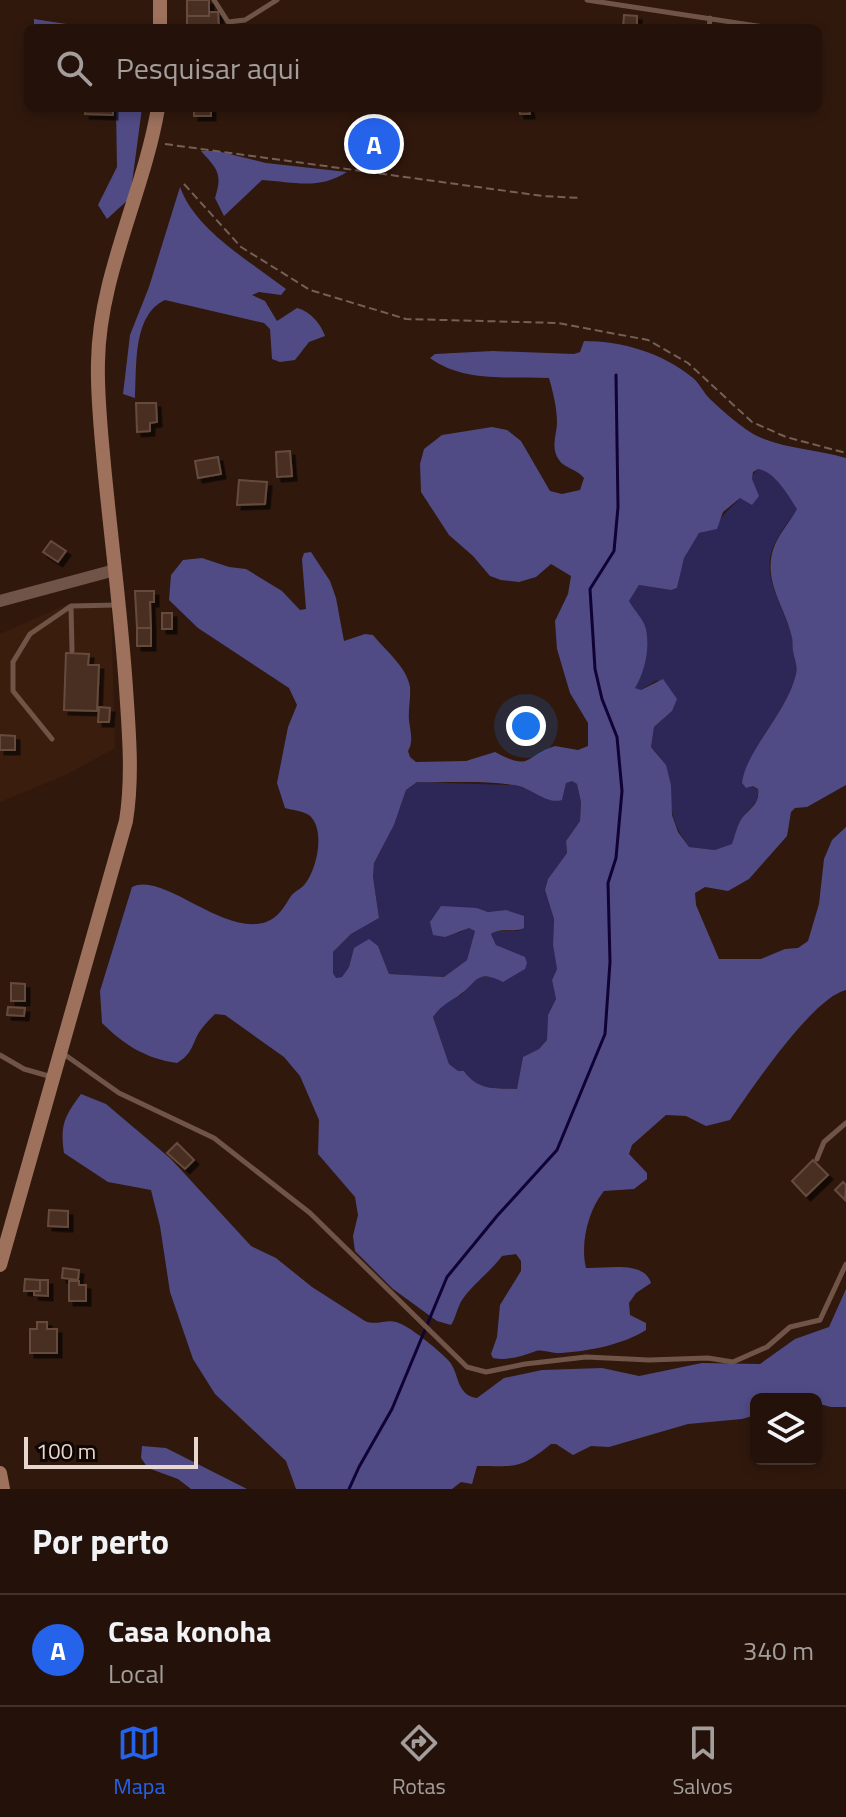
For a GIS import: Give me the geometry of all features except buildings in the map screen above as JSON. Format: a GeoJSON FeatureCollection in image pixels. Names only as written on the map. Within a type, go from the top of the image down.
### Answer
{"type":"FeatureCollection","features":[{"type":"Feature","properties":{"kind":"main road"},"geometry":{"type":"LineString","coordinates":[[160,0],[160,24]]}},
{"type":"Feature","properties":{"kind":"main road"},"geometry":{"type":"LineString","coordinates":[[0,1265],[126,821],[131,757],[120,605],[99,409],[98,362],[101,326],[112,279],[152,142],[157,112]]}},
{"type":"Feature","properties":{"kind":"main road"},"geometry":{"type":"LineString","coordinates":[[0,1473],[3,1489]]}},
{"type":"Feature","properties":{"kind":"street"},"geometry":{"type":"LineString","coordinates":[[0,601],[115,570]]}},
{"type":"Feature","properties":{"kind":"lane"},"geometry":{"type":"LineString","coordinates":[[214,0],[228,22],[245,20],[277,0]]}},
{"type":"Feature","properties":{"kind":"lane"},"geometry":{"type":"LineString","coordinates":[[587,0],[747,24]]}},
{"type":"Feature","properties":{"kind":"lane"},"geometry":{"type":"LineString","coordinates":[[709,24],[710,18]]}},
{"type":"Feature","properties":{"kind":"lane"},"geometry":{"type":"LineString","coordinates":[[52,739],[13,691],[13,662],[30,634],[71,606],[120,605]]}},
{"type":"Feature","properties":{"kind":"lane"},"geometry":{"type":"LineString","coordinates":[[71,606],[72,651]]}},
{"type":"Feature","properties":{"kind":"lane"},"geometry":{"type":"LineString","coordinates":[[61,1052],[119,1093],[214,1138],[310,1213],[467,1367],[486,1372],[586,1357],[649,1360],[708,1358],[733,1362],[767,1347],[790,1327],[820,1320],[846,1264]]}},
{"type":"Feature","properties":{"kind":"lane"},"geometry":{"type":"LineString","coordinates":[[0,1055],[24,1069],[53,1077]]}},
{"type":"Feature","properties":{"kind":"lane"},"geometry":{"type":"LineString","coordinates":[[817,1159],[824,1142],[846,1123]]}},
{"type":"Feature","properties":{"kind":"path"},"geometry":{"type":"LineString","coordinates":[[152,142],[543,196],[580,198]]}},
{"type":"Feature","properties":{"kind":"path"},"geometry":{"type":"LineString","coordinates":[[184,184],[241,247],[310,290],[406,319],[558,323],[648,340],[688,363],[752,422],[786,437],[846,453]]}},
{"type":"Feature","properties":{"kind":"shaded area"},"geometry":{"type":"Polygon","coordinates":[[[34,19],[66,24],[34,24],[34,19]]]}},
{"type":"Feature","properties":{"kind":"shaded area"},"geometry":{"type":"Polygon","coordinates":[[[116,112],[141,112],[130,198],[107,219],[98,205],[117,167],[116,112]]]}},
{"type":"Feature","properties":{"kind":"shaded area"},"geometry":{"type":"Polygon","coordinates":[[[201,151],[217,151],[266,163],[347,172],[316,183],[262,180],[224,216],[215,198],[217,172],[201,151]]]}},
{"type":"Feature","properties":{"kind":"shaded area"},"geometry":{"type":"Polygon","coordinates":[[[180,187],[198,218],[211,231],[286,289],[281,295],[259,292],[252,295],[265,301],[277,321],[297,308],[314,319],[325,336],[309,342],[295,360],[280,362],[272,359],[270,329],[264,323],[165,300],[154,307],[147,317],[138,343],[135,398],[123,394],[130,335],[149,287],[180,187]]]}},
{"type":"Feature","properties":{"kind":"shaded area"},"geometry":{"type":"Polygon","coordinates":[[[584,341],[627,346],[655,355],[693,378],[718,407],[757,436],[778,444],[846,458],[846,785],[807,807],[795,808],[791,812],[787,836],[749,879],[728,891],[705,887],[695,893],[696,905],[719,959],[761,959],[785,949],[798,948],[808,941],[819,904],[824,859],[832,840],[846,827],[846,990],[816,1009],[767,1068],[730,1120],[706,1126],[686,1116],[666,1115],[632,1145],[629,1154],[647,1173],[647,1179],[634,1189],[604,1191],[598,1199],[585,1238],[586,1268],[633,1268],[647,1276],[651,1283],[636,1293],[629,1303],[630,1315],[646,1323],[646,1330],[627,1340],[594,1349],[558,1353],[539,1351],[499,1359],[491,1354],[497,1337],[500,1305],[521,1271],[521,1261],[516,1254],[502,1256],[471,1289],[460,1303],[451,1325],[437,1321],[393,1289],[355,1251],[353,1236],[358,1215],[355,1197],[318,1154],[319,1120],[300,1076],[284,1057],[225,1015],[215,1014],[201,1030],[190,1051],[177,1063],[155,1058],[127,1044],[102,1023],[100,991],[132,887],[145,885],[160,888],[232,921],[249,924],[266,922],[278,914],[305,884],[318,849],[314,821],[307,814],[285,808],[277,783],[288,727],[297,705],[289,688],[198,628],[169,600],[171,575],[183,560],[202,558],[246,569],[282,591],[300,610],[306,609],[302,559],[304,553],[311,552],[330,581],[344,641],[365,634],[373,635],[405,673],[410,691],[411,740],[408,751],[416,762],[466,761],[495,752],[522,762],[555,746],[578,750],[588,746],[588,723],[570,693],[557,649],[555,621],[568,594],[571,576],[551,564],[536,577],[519,582],[490,576],[449,535],[421,492],[420,464],[424,449],[442,435],[492,427],[507,430],[521,441],[550,491],[562,494],[580,490],[584,478],[561,463],[556,455],[557,417],[549,378],[472,375],[443,366],[430,358],[435,354],[493,351],[580,352],[584,341]],[[758,469],[753,472],[752,479],[759,496],[752,505],[740,498],[723,512],[717,529],[699,533],[684,558],[677,588],[671,590],[639,585],[629,601],[643,622],[647,637],[646,660],[635,688],[641,690],[663,679],[677,699],[672,711],[654,727],[651,747],[666,765],[671,785],[672,815],[678,832],[689,847],[715,850],[732,844],[740,821],[757,798],[758,789],[753,786],[746,788],[742,783],[745,770],[784,703],[796,674],[792,638],[773,584],[771,562],[777,540],[797,509],[775,479],[758,469]],[[572,781],[566,783],[562,800],[556,801],[514,785],[417,782],[406,790],[394,825],[374,863],[379,918],[351,934],[333,952],[333,973],[336,978],[342,977],[349,967],[354,948],[369,939],[378,946],[389,974],[444,977],[467,960],[475,931],[469,928],[445,937],[433,935],[430,922],[441,906],[477,908],[488,912],[506,910],[524,916],[524,928],[491,934],[496,945],[525,957],[525,969],[503,982],[487,977],[477,979],[433,1017],[449,1064],[481,1085],[517,1089],[523,1057],[539,1049],[547,1040],[548,1015],[556,999],[552,980],[557,969],[553,945],[554,919],[545,890],[548,879],[567,853],[566,841],[580,821],[581,802],[577,784],[572,781]]]}},
{"type":"Feature","properties":{"kind":"shaded area"},"geometry":{"type":"Polygon","coordinates":[[[758,469],[775,479],[798,509],[782,531],[770,557],[772,581],[792,638],[796,674],[784,703],[746,771],[743,783],[746,788],[753,786],[758,790],[758,795],[740,821],[732,845],[715,850],[689,847],[674,819],[664,764],[651,747],[654,727],[672,711],[657,680],[641,690],[635,688],[646,627],[629,601],[639,585],[671,590],[677,588],[684,557],[699,533],[716,529],[758,469]]]}},
{"type":"Feature","properties":{"kind":"shaded area"},"geometry":{"type":"Polygon","coordinates":[[[70,603],[111,604],[115,748],[68,774],[0,802],[0,634],[70,603]]]}},
{"type":"Feature","properties":{"kind":"shaded area"},"geometry":{"type":"Polygon","coordinates":[[[417,782],[514,785],[543,797],[562,799],[566,782],[577,784],[581,802],[580,821],[566,841],[567,853],[548,879],[545,890],[554,919],[553,945],[557,969],[552,980],[556,999],[548,1015],[547,1040],[539,1049],[523,1057],[517,1089],[481,1085],[449,1064],[433,1017],[444,1002],[462,994],[479,977],[492,977],[525,958],[496,945],[491,934],[496,931],[519,931],[506,910],[488,912],[477,908],[457,934],[469,927],[475,931],[467,960],[444,977],[389,974],[378,946],[354,948],[349,967],[342,977],[336,978],[333,973],[333,952],[351,934],[379,918],[374,863],[394,825],[406,790],[417,782]]]}},
{"type":"Feature","properties":{"kind":"shaded area"},"geometry":{"type":"Polygon","coordinates":[[[81,1094],[106,1104],[171,1159],[251,1246],[276,1258],[312,1287],[365,1321],[396,1322],[423,1338],[448,1360],[461,1388],[470,1396],[477,1398],[504,1378],[542,1370],[602,1368],[639,1376],[702,1363],[760,1364],[795,1339],[829,1327],[846,1289],[846,1407],[822,1405],[822,1393],[750,1393],[750,1417],[688,1424],[609,1447],[591,1446],[573,1455],[551,1444],[517,1465],[477,1466],[472,1484],[461,1482],[452,1489],[296,1489],[286,1461],[215,1394],[193,1359],[170,1292],[151,1190],[108,1182],[64,1153],[65,1122],[81,1094]]]}},
{"type":"Feature","properties":{"kind":"shaded area"},"geometry":{"type":"Polygon","coordinates":[[[142,1446],[166,1448],[247,1489],[191,1489],[178,1479],[148,1468],[141,1458],[142,1446]]]}},
{"type":"Feature","properties":{"kind":"waterway"},"geometry":{"type":"LineString","coordinates":[[349,1489],[392,1409],[447,1277],[557,1150],[605,1034],[610,962],[608,883],[616,858],[622,791],[617,737],[602,699],[595,669],[590,589],[614,551],[618,507],[616,375]]}},
{"type":"Feature","properties":{"kind":"place","name":"Casa konoha"},"geometry":{"type":"Point","coordinates":[374,144]}}]}
